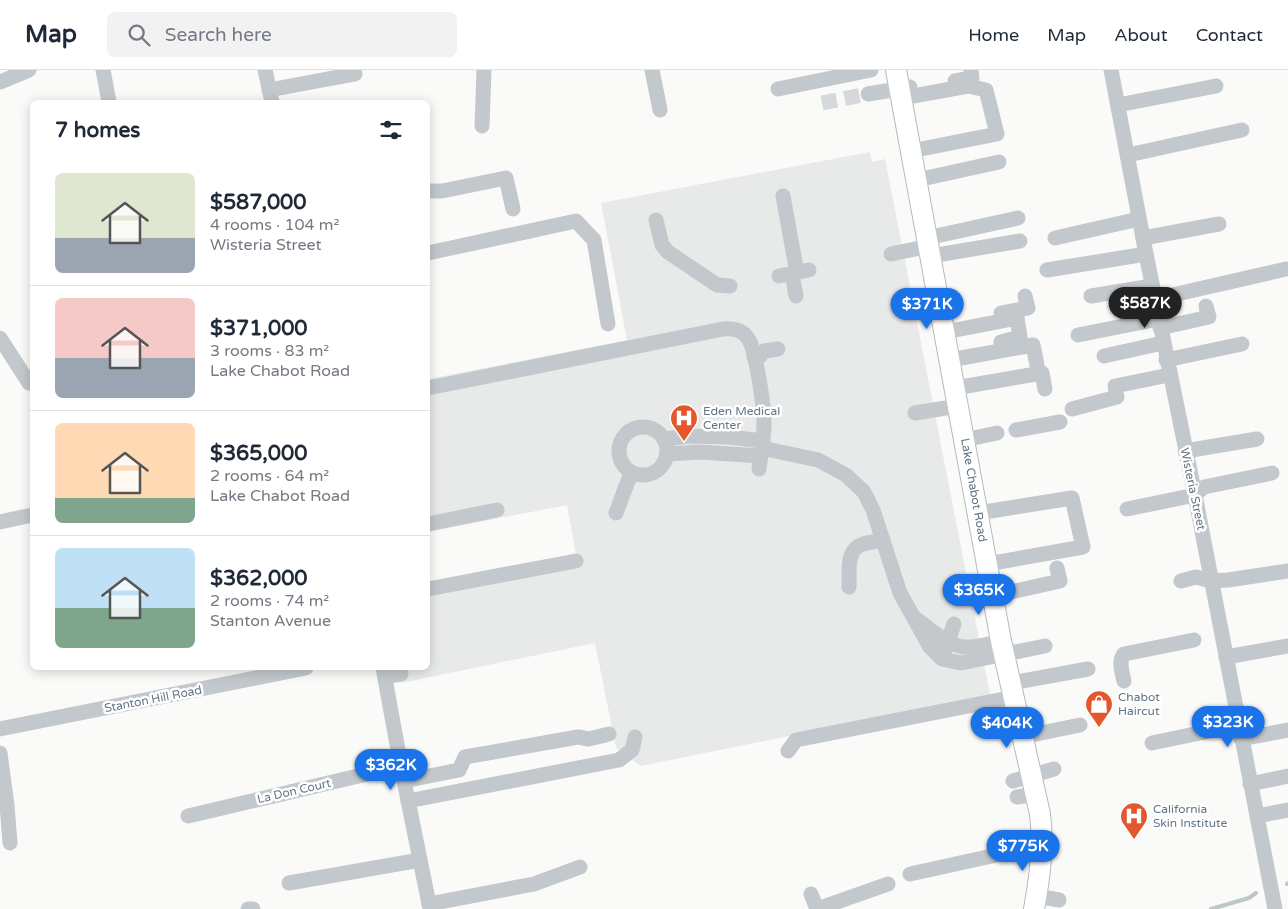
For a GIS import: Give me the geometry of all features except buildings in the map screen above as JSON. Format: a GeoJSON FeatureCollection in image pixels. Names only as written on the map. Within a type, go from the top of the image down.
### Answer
{"type":"FeatureCollection","features":[{"type":"Feature","properties":{"kind":"main road","name":"Lake Chabot Road"},"geometry":{"type":"LineString","coordinates":[[899,85],[1003,648],[1034,785],[1042,833],[1042,851],[1036,902]]}},
{"type":"Feature","properties":{"kind":"street"},"geometry":{"type":"LineString","coordinates":[[0,82],[30,70]]}},
{"type":"Feature","properties":{"kind":"street"},"geometry":{"type":"LineString","coordinates":[[103,70],[109,100]]}},
{"type":"Feature","properties":{"kind":"street"},"geometry":{"type":"LineString","coordinates":[[265,70],[271,96],[355,74]]}},
{"type":"Feature","properties":{"kind":"street"},"geometry":{"type":"LineString","coordinates":[[482,126],[484,70]]}},
{"type":"Feature","properties":{"kind":"street"},"geometry":{"type":"LineString","coordinates":[[652,70],[660,110]]}},
{"type":"Feature","properties":{"kind":"street"},"geometry":{"type":"LineString","coordinates":[[778,89],[871,70]]}},
{"type":"Feature","properties":{"kind":"street"},"geometry":{"type":"LineString","coordinates":[[868,94],[899,85],[972,78],[971,70]]}},
{"type":"Feature","properties":{"kind":"street","name":"Wisteria Street"},"geometry":{"type":"LineString","coordinates":[[1111,70],[1166,360],[1222,635],[1240,732],[1245,780],[1257,816],[1261,874],[1278,903]]}},
{"type":"Feature","properties":{"kind":"street"},"geometry":{"type":"LineString","coordinates":[[899,85],[968,86],[986,90],[997,134],[911,151]]}},
{"type":"Feature","properties":{"kind":"street"},"geometry":{"type":"LineString","coordinates":[[1118,105],[1216,86]]}},
{"type":"Feature","properties":{"kind":"street"},"geometry":{"type":"LineString","coordinates":[[1128,155],[1242,130]]}},
{"type":"Feature","properties":{"kind":"street"},"geometry":{"type":"LineString","coordinates":[[917,180],[999,162]]}},
{"type":"Feature","properties":{"kind":"street"},"geometry":{"type":"LineString","coordinates":[[430,191],[442,191],[506,178],[513,209]]}},
{"type":"Feature","properties":{"kind":"street"},"geometry":{"type":"LineString","coordinates":[[783,196],[796,296]]}},
{"type":"Feature","properties":{"kind":"street"},"geometry":{"type":"LineString","coordinates":[[929,247],[1018,218]]}},
{"type":"Feature","properties":{"kind":"street"},"geometry":{"type":"LineString","coordinates":[[1055,238],[1139,219]]}},
{"type":"Feature","properties":{"kind":"street"},"geometry":{"type":"LineString","coordinates":[[656,220],[662,245],[668,252],[687,258],[717,285],[730,286]]}},
{"type":"Feature","properties":{"kind":"street"},"geometry":{"type":"LineString","coordinates":[[430,253],[576,221],[594,240],[608,324]]}},
{"type":"Feature","properties":{"kind":"street"},"geometry":{"type":"LineString","coordinates":[[1143,238],[1219,224]]}},
{"type":"Feature","properties":{"kind":"street"},"geometry":{"type":"LineString","coordinates":[[891,254],[929,247],[1020,241]]}},
{"type":"Feature","properties":{"kind":"street"},"geometry":{"type":"LineString","coordinates":[[1047,270],[1146,254]]}},
{"type":"Feature","properties":{"kind":"street"},"geometry":{"type":"LineString","coordinates":[[1091,296],[1154,292],[1286,268]]}},
{"type":"Feature","properties":{"kind":"street"},"geometry":{"type":"LineString","coordinates":[[944,328],[1028,308],[1025,296]]}},
{"type":"Feature","properties":{"kind":"street"},"geometry":{"type":"LineString","coordinates":[[1104,356],[1161,330],[1209,317],[1206,306]]}},
{"type":"Feature","properties":{"kind":"street"},"geometry":{"type":"LineString","coordinates":[[944,328],[1017,318],[1020,337],[1001,342]]}},
{"type":"Feature","properties":{"kind":"street"},"geometry":{"type":"LineString","coordinates":[[430,388],[728,328],[737,330],[747,336],[757,356],[764,409],[761,453]]}},
{"type":"Feature","properties":{"kind":"street"},"geometry":{"type":"LineString","coordinates":[[1078,335],[1161,330]]}},
{"type":"Feature","properties":{"kind":"street"},"geometry":{"type":"LineString","coordinates":[[0,338],[30,383]]}},
{"type":"Feature","properties":{"kind":"street"},"geometry":{"type":"LineString","coordinates":[[1166,360],[1242,344]]}},
{"type":"Feature","properties":{"kind":"street"},"geometry":{"type":"LineString","coordinates":[[950,360],[1034,345],[1037,364]]}},
{"type":"Feature","properties":{"kind":"street"},"geometry":{"type":"LineString","coordinates":[[757,356],[765,358],[778,352]]}},
{"type":"Feature","properties":{"kind":"street"},"geometry":{"type":"LineString","coordinates":[[915,413],[957,397],[1042,373],[1045,389]]}},
{"type":"Feature","properties":{"kind":"street"},"geometry":{"type":"LineString","coordinates":[[1072,409],[1117,397],[1115,386],[1169,375]]}},
{"type":"Feature","properties":{"kind":"street"},"geometry":{"type":"LineString","coordinates":[[1016,430],[1060,422]]}},
{"type":"Feature","properties":{"kind":"street"},"geometry":{"type":"LineString","coordinates":[[641,427],[650,428],[658,433],[665,447],[665,462],[654,473],[646,475],[632,473],[624,467],[618,451],[620,442],[625,434],[632,429],[641,427]]}},
{"type":"Feature","properties":{"kind":"street"},"geometry":{"type":"LineString","coordinates":[[964,440],[997,434]]}},
{"type":"Feature","properties":{"kind":"street"},"geometry":{"type":"LineString","coordinates":[[665,447],[689,436],[728,437],[761,453],[818,460],[846,475],[864,492],[873,510],[900,593],[930,647],[942,659],[961,664],[1003,648]]}},
{"type":"Feature","properties":{"kind":"street"},"geometry":{"type":"LineString","coordinates":[[1185,451],[1257,439]]}},
{"type":"Feature","properties":{"kind":"street"},"geometry":{"type":"LineString","coordinates":[[616,513],[632,473]]}},
{"type":"Feature","properties":{"kind":"street"},"geometry":{"type":"LineString","coordinates":[[1127,509],[1195,495],[1204,487],[1272,473]]}},
{"type":"Feature","properties":{"kind":"street"},"geometry":{"type":"LineString","coordinates":[[977,510],[1064,489]]}},
{"type":"Feature","properties":{"kind":"street"},"geometry":{"type":"LineString","coordinates":[[977,510],[1072,498],[1083,546],[987,564]]}},
{"type":"Feature","properties":{"kind":"street"},"geometry":{"type":"LineString","coordinates":[[430,524],[497,510]]}},
{"type":"Feature","properties":{"kind":"street"},"geometry":{"type":"LineString","coordinates":[[0,522],[30,515]]}},
{"type":"Feature","properties":{"kind":"street"},"geometry":{"type":"LineString","coordinates":[[849,587],[850,557],[853,551],[862,545],[883,540]]}},
{"type":"Feature","properties":{"kind":"street"},"geometry":{"type":"LineString","coordinates":[[430,588],[576,561]]}},
{"type":"Feature","properties":{"kind":"street"},"geometry":{"type":"LineString","coordinates":[[993,596],[1060,581],[1057,568]]}},
{"type":"Feature","properties":{"kind":"street"},"geometry":{"type":"LineString","coordinates":[[1181,580],[1196,576],[1211,581],[1228,580],[1288,571]]}},
{"type":"Feature","properties":{"kind":"street"},"geometry":{"type":"LineString","coordinates":[[912,616],[949,641],[962,647],[1045,646]]}},
{"type":"Feature","properties":{"kind":"street"},"geometry":{"type":"LineString","coordinates":[[942,659],[954,624]]}},
{"type":"Feature","properties":{"kind":"street"},"geometry":{"type":"LineString","coordinates":[[1124,681],[1121,657],[1124,654],[1222,635]]}},
{"type":"Feature","properties":{"kind":"street"},"geometry":{"type":"LineString","coordinates":[[1226,657],[1288,646]]}},
{"type":"Feature","properties":{"kind":"street"},"geometry":{"type":"LineString","coordinates":[[788,751],[796,740],[1012,690],[1088,669]]}},
{"type":"Feature","properties":{"kind":"street","name":"Stanton Hill Road"},"geometry":{"type":"LineString","coordinates":[[0,730],[237,675],[286,670]]}},
{"type":"Feature","properties":{"kind":"street"},"geometry":{"type":"LineString","coordinates":[[401,674],[384,672],[402,773],[430,906],[534,884],[580,867]]}},
{"type":"Feature","properties":{"kind":"street"},"geometry":{"type":"LineString","coordinates":[[1022,737],[1080,725]]}},
{"type":"Feature","properties":{"kind":"street"},"geometry":{"type":"LineString","coordinates":[[1152,744],[1240,732],[1288,730]]}},
{"type":"Feature","properties":{"kind":"street","name":"La Don Court"},"geometry":{"type":"LineString","coordinates":[[188,816],[402,773],[459,770],[465,757],[578,737],[589,738],[609,734]]}},
{"type":"Feature","properties":{"kind":"street"},"geometry":{"type":"LineString","coordinates":[[408,801],[619,760],[632,750],[635,736]]}},
{"type":"Feature","properties":{"kind":"street"},"geometry":{"type":"LineString","coordinates":[[0,753],[10,843]]}},
{"type":"Feature","properties":{"kind":"street"},"geometry":{"type":"LineString","coordinates":[[1017,797],[1054,770]]}},
{"type":"Feature","properties":{"kind":"street"},"geometry":{"type":"LineString","coordinates":[[1245,780],[1288,776]]}},
{"type":"Feature","properties":{"kind":"street"},"geometry":{"type":"LineString","coordinates":[[1012,780],[1034,785]]}},
{"type":"Feature","properties":{"kind":"street"},"geometry":{"type":"LineString","coordinates":[[1257,816],[1288,810]]}},
{"type":"Feature","properties":{"kind":"street"},"geometry":{"type":"LineString","coordinates":[[910,874],[1010,852],[1042,851]]}},
{"type":"Feature","properties":{"kind":"street"},"geometry":{"type":"LineString","coordinates":[[289,883],[420,860]]}},
{"type":"Feature","properties":{"kind":"street"},"geometry":{"type":"LineString","coordinates":[[811,894],[817,909],[888,884]]}},
{"type":"Feature","properties":{"kind":"street"},"geometry":{"type":"LineString","coordinates":[[1036,902],[1059,900]]}},
{"type":"Feature","properties":{"kind":"shaded area","name":"Eden Medical Center"},"geometry":{"type":"Polygon","coordinates":[[[870,152],[872,162],[885,159],[990,695],[641,766],[616,748],[595,643],[401,683],[398,670],[430,670],[430,593],[578,566],[567,505],[430,532],[430,379],[627,340],[601,203],[870,152]]]}},
{"type":"Feature","properties":{"kind":"waterway"},"geometry":{"type":"LineString","coordinates":[[1211,909],[1249,898],[1256,893]]}},
{"type":"Feature","properties":{"kind":"tunnel"},"geometry":{"type":"LineString","coordinates":[[822,103],[868,94]]}},
{"type":"Feature","properties":{"kind":"place","name":"Eden Medical Center"},"geometry":{"type":"Point","coordinates":[684,442]}},
{"type":"Feature","properties":{"kind":"place","name":"Chabot Haircut"},"geometry":{"type":"Point","coordinates":[1099,728]}},
{"type":"Feature","properties":{"kind":"place","name":"California Skin Institute"},"geometry":{"type":"Point","coordinates":[1134,840]}}]}
